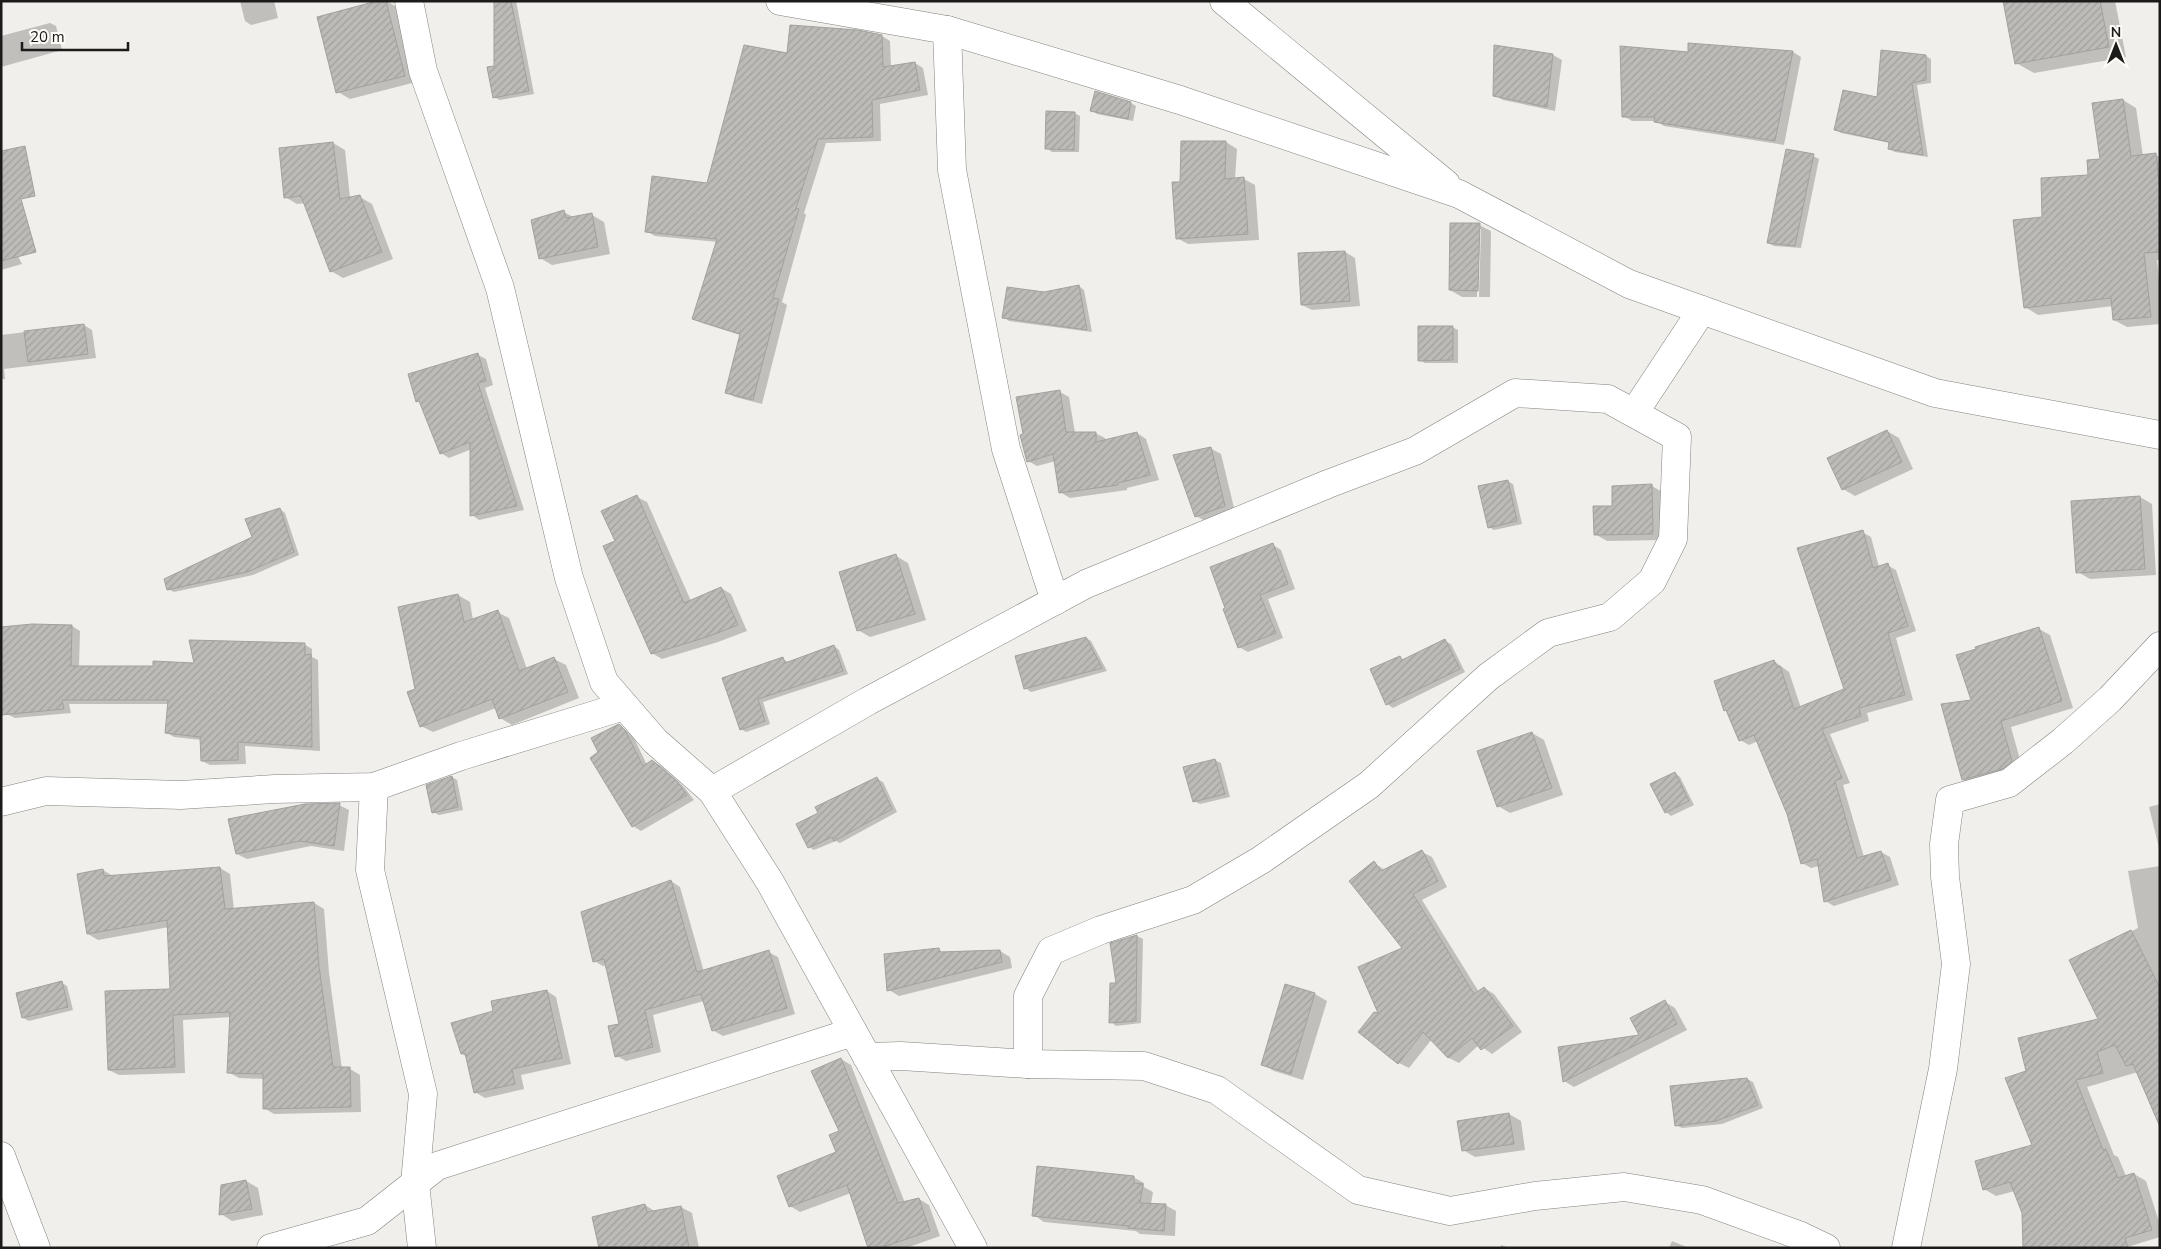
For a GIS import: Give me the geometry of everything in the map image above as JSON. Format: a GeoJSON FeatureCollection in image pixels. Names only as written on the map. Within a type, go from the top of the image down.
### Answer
{"type":"FeatureCollection","features":[{"type":"Feature","properties":{"kind":"street"},"geometry":{"type":"LineString","coordinates":[[409,1],[423,71],[500,288],[569,578],[604,682],[655,742],[712,791],[770,882],[973,1248]]}},
{"type":"Feature","properties":{"kind":"street"},"geometry":{"type":"LineString","coordinates":[[780,1],[947,30],[1180,100],[1459,194],[1629,284],[1935,393],[2160,435]]}},
{"type":"Feature","properties":{"kind":"street"},"geometry":{"type":"LineString","coordinates":[[1224,1],[1459,194]]}},
{"type":"Feature","properties":{"kind":"street"},"geometry":{"type":"LineString","coordinates":[[947,30],[952,170],[1006,449],[1055,601]]}},
{"type":"Feature","properties":{"kind":"street"},"geometry":{"type":"LineString","coordinates":[[1634,413],[1702,310]]}},
{"type":"Feature","properties":{"kind":"street"},"geometry":{"type":"LineString","coordinates":[[712,791],[868,702],[1086,584],[1328,484],[1414,451],[1515,393],[1608,399],[1676,437],[1673,538],[1652,581],[1610,617],[1548,633],[1488,677],[1369,785],[1261,860],[1193,900],[1102,930],[1051,951],[1028,996],[1028,1064]]}},
{"type":"Feature","properties":{"kind":"street"},"geometry":{"type":"LineString","coordinates":[[1906,1248],[1942,1069],[1956,964],[1944,844],[1950,800],[2009,783],[2063,741],[2103,705],[2160,646]]}},
{"type":"Feature","properties":{"kind":"street"},"geometry":{"type":"LineString","coordinates":[[1,802],[46,791],[181,795],[275,789],[374,787],[461,756],[624,706]]}},
{"type":"Feature","properties":{"kind":"street"},"geometry":{"type":"LineString","coordinates":[[374,787],[370,870],[423,1094],[415,1183],[422,1248]]}},
{"type":"Feature","properties":{"kind":"street"},"geometry":{"type":"LineString","coordinates":[[271,1248],[366,1221],[437,1166],[853,1032]]}},
{"type":"Feature","properties":{"kind":"street"},"geometry":{"type":"LineString","coordinates":[[867,1057],[901,1056],[1028,1064],[1144,1066],[1217,1090],[1358,1190],[1450,1211],[1535,1196],[1624,1187],[1702,1200],[1801,1236],[1826,1248]]}},
{"type":"Feature","properties":{"kind":"street"},"geometry":{"type":"LineString","coordinates":[[1,1156],[36,1248]]}},
{"type":"Feature","properties":{"kind":"building"},"geometry":{"type":"Polygon","coordinates":[[[377,1],[386,1],[405,76],[336,93],[317,17],[377,1]]]}},
{"type":"Feature","properties":{"kind":"building"},"geometry":{"type":"Polygon","coordinates":[[[494,1],[511,1],[529,91],[493,98],[487,67],[494,66],[494,1]]]}},
{"type":"Feature","properties":{"kind":"building"},"geometry":{"type":"Polygon","coordinates":[[[2003,1],[2100,1],[2109,47],[2015,64],[2003,1]]]}},
{"type":"Feature","properties":{"kind":"building"},"geometry":{"type":"Polygon","coordinates":[[[790,25],[858,30],[882,35],[883,67],[915,62],[920,90],[872,100],[873,137],[818,139],[796,208],[799,209],[773,298],[779,299],[753,400],[725,393],[740,334],[692,319],[717,239],[645,232],[652,176],[707,183],[744,45],[787,53],[790,25]]]}},
{"type":"Feature","properties":{"kind":"building"},"geometry":{"type":"Polygon","coordinates":[[[1688,43],[1793,51],[1775,141],[1654,122],[1655,117],[1622,117],[1620,46],[1688,52],[1688,43]]]}},
{"type":"Feature","properties":{"kind":"building"},"geometry":{"type":"Polygon","coordinates":[[[1494,45],[1553,54],[1547,107],[1493,96],[1494,45]]]}},
{"type":"Feature","properties":{"kind":"building"},"geometry":{"type":"Polygon","coordinates":[[[1881,50],[1926,55],[1926,80],[1912,83],[1923,155],[1888,149],[1889,142],[1834,130],[1843,90],[1877,97],[1881,50]]]}},
{"type":"Feature","properties":{"kind":"building"},"geometry":{"type":"Polygon","coordinates":[[[1095,91],[1131,102],[1128,119],[1090,111],[1095,91]]]}},
{"type":"Feature","properties":{"kind":"building"},"geometry":{"type":"Polygon","coordinates":[[[2123,99],[2131,156],[2156,153],[2160,190],[2160,252],[2144,253],[2151,317],[2113,320],[2111,298],[2024,308],[2013,220],[2042,217],[2041,178],[2088,175],[2087,160],[2100,159],[2092,103],[2123,99]]]}},
{"type":"Feature","properties":{"kind":"building"},"geometry":{"type":"Polygon","coordinates":[[[1046,111],[1075,112],[1074,150],[1045,149],[1046,111]]]}},
{"type":"Feature","properties":{"kind":"building"},"geometry":{"type":"Polygon","coordinates":[[[1181,141],[1226,141],[1225,179],[1244,177],[1248,234],[1176,239],[1172,182],[1180,182],[1181,141]]]}},
{"type":"Feature","properties":{"kind":"building"},"geometry":{"type":"Polygon","coordinates":[[[333,142],[340,199],[360,195],[382,252],[330,272],[301,196],[284,198],[279,148],[333,142]]]}},
{"type":"Feature","properties":{"kind":"building"},"geometry":{"type":"Polygon","coordinates":[[[25,146],[35,196],[21,199],[36,252],[1,261],[1,151],[25,146]]]}},
{"type":"Feature","properties":{"kind":"building"},"geometry":{"type":"Polygon","coordinates":[[[1786,149],[1814,154],[1795,246],[1767,243],[1786,149]]]}},
{"type":"Feature","properties":{"kind":"building"},"geometry":{"type":"Polygon","coordinates":[[[564,210],[566,218],[592,213],[598,247],[539,259],[531,220],[564,210]]]}},
{"type":"Feature","properties":{"kind":"building"},"geometry":{"type":"Polygon","coordinates":[[[1450,223],[1480,223],[1478,291],[1449,290],[1450,223]]]}},
{"type":"Feature","properties":{"kind":"building"},"geometry":{"type":"Polygon","coordinates":[[[1345,251],[1350,301],[1301,305],[1298,253],[1345,251]]]}},
{"type":"Feature","properties":{"kind":"building"},"geometry":{"type":"Polygon","coordinates":[[[1079,285],[1087,330],[1002,318],[1007,287],[1044,292],[1079,285]]]}},
{"type":"Feature","properties":{"kind":"building"},"geometry":{"type":"Polygon","coordinates":[[[84,324],[88,354],[28,362],[24,331],[84,324]]]}},
{"type":"Feature","properties":{"kind":"building"},"geometry":{"type":"Polygon","coordinates":[[[1418,326],[1453,326],[1453,360],[1418,361],[1418,326]]]}},
{"type":"Feature","properties":{"kind":"building"},"geometry":{"type":"Polygon","coordinates":[[[478,353],[486,381],[478,383],[517,506],[470,516],[470,442],[440,454],[419,401],[416,402],[408,374],[478,353]]]}},
{"type":"Feature","properties":{"kind":"building"},"geometry":{"type":"Polygon","coordinates":[[[1060,390],[1066,432],[1096,432],[1096,442],[1137,432],[1150,475],[1118,483],[1118,485],[1059,493],[1053,454],[1027,462],[1020,435],[1023,434],[1016,397],[1060,390]]]}},
{"type":"Feature","properties":{"kind":"building"},"geometry":{"type":"Polygon","coordinates":[[[1887,430],[1902,462],[1842,490],[1827,458],[1887,430]]]}},
{"type":"Feature","properties":{"kind":"building"},"geometry":{"type":"Polygon","coordinates":[[[1211,447],[1225,506],[1195,517],[1173,455],[1211,447]]]}},
{"type":"Feature","properties":{"kind":"building"},"geometry":{"type":"Polygon","coordinates":[[[1508,480],[1517,521],[1488,528],[1478,486],[1508,480]]]}},
{"type":"Feature","properties":{"kind":"building"},"geometry":{"type":"Polygon","coordinates":[[[1652,484],[1653,534],[1594,535],[1593,506],[1612,506],[1612,486],[1652,484]]]}},
{"type":"Feature","properties":{"kind":"building"},"geometry":{"type":"Polygon","coordinates":[[[637,495],[684,603],[721,587],[738,625],[707,637],[651,654],[603,546],[615,541],[601,511],[637,495]]]}},
{"type":"Feature","properties":{"kind":"building"},"geometry":{"type":"Polygon","coordinates":[[[2140,496],[2145,569],[2076,573],[2071,501],[2140,496]]]}},
{"type":"Feature","properties":{"kind":"building"},"geometry":{"type":"Polygon","coordinates":[[[280,508],[294,552],[247,572],[167,590],[164,579],[252,537],[245,519],[280,508]]]}},
{"type":"Feature","properties":{"kind":"building"},"geometry":{"type":"Polygon","coordinates":[[[1863,530],[1873,568],[1888,563],[1908,626],[1888,633],[1905,695],[1859,708],[1861,716],[1822,729],[1842,778],[1835,781],[1857,858],[1881,851],[1891,880],[1824,902],[1817,859],[1801,864],[1787,814],[1754,735],[1739,741],[1726,710],[1724,711],[1714,681],[1774,660],[1777,667],[1780,666],[1794,709],[1844,689],[1797,548],[1863,530]]]}},
{"type":"Feature","properties":{"kind":"building"},"geometry":{"type":"Polygon","coordinates":[[[1273,543],[1288,584],[1260,595],[1276,633],[1238,648],[1210,567],[1273,543]]]}},
{"type":"Feature","properties":{"kind":"building"},"geometry":{"type":"Polygon","coordinates":[[[896,554],[915,614],[857,631],[839,572],[896,554]]]}},
{"type":"Feature","properties":{"kind":"building"},"geometry":{"type":"Polygon","coordinates":[[[458,594],[464,622],[498,610],[519,671],[554,657],[568,692],[499,719],[492,699],[420,727],[407,692],[415,689],[398,607],[458,594]]]}},
{"type":"Feature","properties":{"kind":"building"},"geometry":{"type":"Polygon","coordinates":[[[32,624],[72,625],[71,666],[153,666],[153,661],[194,663],[189,640],[305,643],[305,655],[311,654],[312,747],[238,742],[238,760],[201,761],[200,737],[165,733],[168,700],[62,700],[64,709],[1,715],[1,627],[32,624]]]}},
{"type":"Feature","properties":{"kind":"building"},"geometry":{"type":"Polygon","coordinates":[[[2039,627],[2062,701],[2001,721],[2012,761],[2002,769],[1962,780],[1941,704],[1971,700],[1956,655],[1976,649],[1975,647],[2039,627]]]}},
{"type":"Feature","properties":{"kind":"building"},"geometry":{"type":"Polygon","coordinates":[[[1086,637],[1102,668],[1024,689],[1015,656],[1086,637]]]}},
{"type":"Feature","properties":{"kind":"building"},"geometry":{"type":"Polygon","coordinates":[[[1445,639],[1460,669],[1386,705],[1370,669],[1400,656],[1402,660],[1445,639]]]}},
{"type":"Feature","properties":{"kind":"building"},"geometry":{"type":"Polygon","coordinates":[[[834,645],[843,671],[758,699],[765,721],[740,730],[722,678],[783,657],[785,663],[834,645]]]}},
{"type":"Feature","properties":{"kind":"building"},"geometry":{"type":"Polygon","coordinates":[[[619,724],[625,730],[643,766],[652,760],[677,781],[687,795],[632,827],[590,758],[598,752],[591,738],[619,724]]]}},
{"type":"Feature","properties":{"kind":"building"},"geometry":{"type":"Polygon","coordinates":[[[1532,732],[1552,788],[1497,807],[1477,751],[1532,732]]]}},
{"type":"Feature","properties":{"kind":"building"},"geometry":{"type":"Polygon","coordinates":[[[1215,759],[1225,794],[1193,802],[1183,767],[1215,759]]]}},
{"type":"Feature","properties":{"kind":"building"},"geometry":{"type":"Polygon","coordinates":[[[1675,772],[1689,801],[1665,813],[1650,784],[1675,772]]]}},
{"type":"Feature","properties":{"kind":"building"},"geometry":{"type":"Polygon","coordinates":[[[452,776],[458,807],[432,813],[426,785],[452,776]]]}},
{"type":"Feature","properties":{"kind":"building"},"geometry":{"type":"Polygon","coordinates":[[[877,777],[892,809],[834,841],[832,837],[808,848],[796,824],[818,813],[815,807],[877,777]]]}},
{"type":"Feature","properties":{"kind":"building"},"geometry":{"type":"Polygon","coordinates":[[[340,803],[334,846],[300,841],[236,854],[228,819],[305,804],[340,803]]]}},
{"type":"Feature","properties":{"kind":"building"},"geometry":{"type":"Polygon","coordinates":[[[1422,850],[1438,881],[1413,894],[1474,994],[1484,987],[1513,1026],[1481,1050],[1472,1038],[1448,1058],[1423,1032],[1398,1064],[1358,1032],[1374,1012],[1378,1013],[1358,967],[1402,948],[1349,881],[1374,861],[1381,871],[1422,850]]]}},
{"type":"Feature","properties":{"kind":"building"},"geometry":{"type":"Polygon","coordinates":[[[220,867],[225,909],[314,902],[319,966],[333,1067],[350,1067],[351,1107],[263,1109],[263,1074],[227,1073],[230,1012],[173,1015],[175,1067],[108,1070],[105,991],[170,989],[167,920],[87,934],[77,874],[103,869],[104,876],[220,867]]]}},
{"type":"Feature","properties":{"kind":"building"},"geometry":{"type":"Polygon","coordinates":[[[671,880],[697,972],[769,950],[787,1008],[712,1031],[701,994],[645,1010],[653,1047],[615,1057],[608,1026],[619,1024],[604,959],[593,962],[581,912],[671,880]]]}},
{"type":"Feature","properties":{"kind":"building"},"geometry":{"type":"Polygon","coordinates":[[[2131,930],[2160,988],[2160,1127],[2133,1064],[2126,1066],[2115,1045],[2097,1052],[2103,1073],[2076,1080],[2103,1150],[2106,1149],[2118,1178],[2134,1173],[2152,1230],[2125,1238],[2128,1248],[2023,1248],[2022,1213],[2010,1182],[1983,1190],[1975,1161],[2032,1145],[2005,1078],[2026,1071],[2018,1038],[2098,1019],[2069,960],[2131,930]]]}},
{"type":"Feature","properties":{"kind":"building"},"geometry":{"type":"Polygon","coordinates":[[[1137,935],[1136,1021],[1109,1023],[1110,983],[1116,983],[1110,943],[1137,935]]]}},
{"type":"Feature","properties":{"kind":"building"},"geometry":{"type":"Polygon","coordinates":[[[939,948],[940,952],[1000,950],[1002,962],[887,991],[884,954],[939,948]]]}},
{"type":"Feature","properties":{"kind":"building"},"geometry":{"type":"Polygon","coordinates":[[[62,981],[68,1007],[22,1018],[16,993],[62,981]]]}},
{"type":"Feature","properties":{"kind":"building"},"geometry":{"type":"Polygon","coordinates":[[[1285,984],[1315,993],[1291,1074],[1261,1065],[1285,984]]]}},
{"type":"Feature","properties":{"kind":"building"},"geometry":{"type":"Polygon","coordinates":[[[547,990],[562,1058],[512,1069],[515,1084],[474,1093],[465,1053],[461,1054],[451,1023],[493,1011],[491,1001],[547,990]]]}},
{"type":"Feature","properties":{"kind":"building"},"geometry":{"type":"Polygon","coordinates":[[[1665,1000],[1677,1024],[1563,1082],[1558,1047],[1639,1035],[1630,1018],[1665,1000]]]}},
{"type":"Feature","properties":{"kind":"building"},"geometry":{"type":"Polygon","coordinates":[[[841,1058],[898,1203],[919,1198],[930,1231],[880,1248],[868,1248],[847,1185],[789,1207],[777,1176],[836,1152],[829,1135],[839,1131],[811,1071],[841,1058]]]}},
{"type":"Feature","properties":{"kind":"building"},"geometry":{"type":"Polygon","coordinates":[[[1747,1078],[1758,1105],[1716,1121],[1675,1126],[1670,1086],[1747,1078]]]}},
{"type":"Feature","properties":{"kind":"building"},"geometry":{"type":"Polygon","coordinates":[[[1509,1113],[1514,1144],[1462,1151],[1457,1121],[1509,1113]]]}},
{"type":"Feature","properties":{"kind":"building"},"geometry":{"type":"Polygon","coordinates":[[[1037,1166],[1134,1176],[1134,1183],[1143,1184],[1140,1203],[1166,1204],[1164,1231],[1032,1216],[1037,1166]]]}},
{"type":"Feature","properties":{"kind":"building"},"geometry":{"type":"Polygon","coordinates":[[[246,1180],[252,1209],[219,1215],[221,1185],[246,1180]]]}},
{"type":"Feature","properties":{"kind":"building"},"geometry":{"type":"Polygon","coordinates":[[[645,1204],[647,1212],[681,1206],[689,1248],[599,1248],[592,1217],[645,1204]]]}}]}
